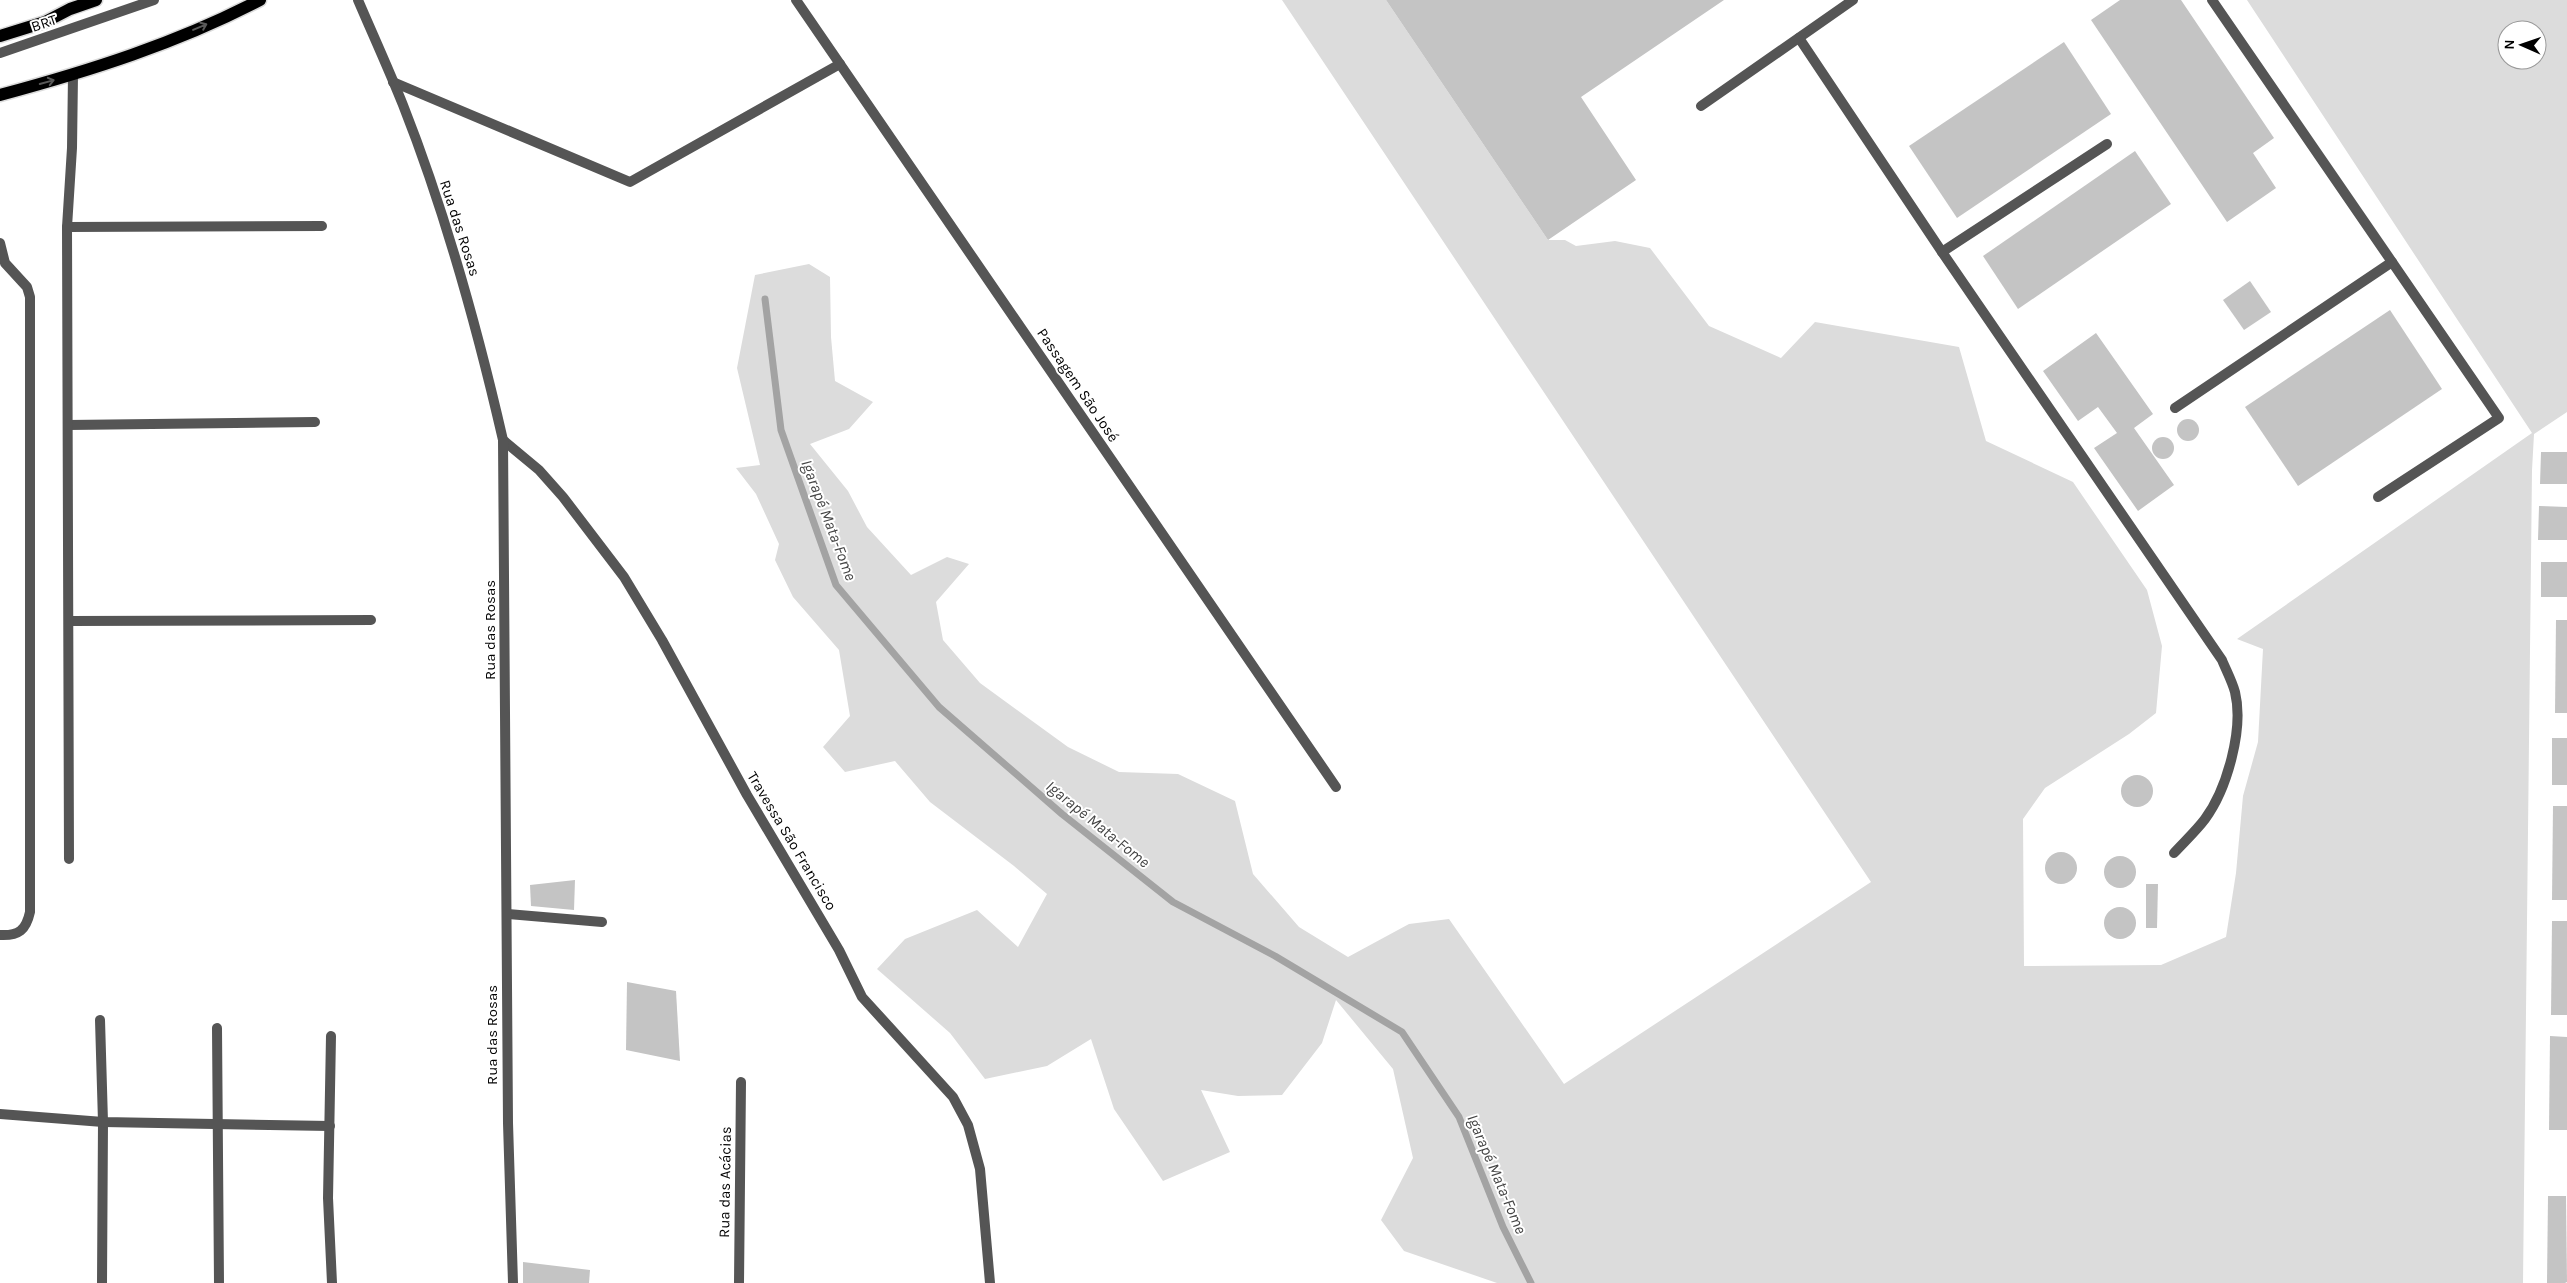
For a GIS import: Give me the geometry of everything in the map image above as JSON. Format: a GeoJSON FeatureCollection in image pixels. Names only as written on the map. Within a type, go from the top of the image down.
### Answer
{"type":"FeatureCollection","features":[{"type":"Feature","properties":{"kind":"main road"},"geometry":{"type":"LineString","coordinates":[[0,36],[45,22],[68,4],[96,0]]}},
{"type":"Feature","properties":{"kind":"main road"},"geometry":{"type":"LineString","coordinates":[[0,95],[73,75],[128,57],[260,0]]}},
{"type":"Feature","properties":{"kind":"street","name":"BRT"},"geometry":{"type":"LineString","coordinates":[[0,53],[154,0]]}},
{"type":"Feature","properties":{"kind":"street","name":"Rua das Rosas"},"geometry":{"type":"LineString","coordinates":[[358,0],[393,82],[444,223],[480,344],[503,440],[508,1123],[513,1283]]}},
{"type":"Feature","properties":{"kind":"street","name":"Passagem São José"},"geometry":{"type":"LineString","coordinates":[[796,0],[1336,787]]}},
{"type":"Feature","properties":{"kind":"street"},"geometry":{"type":"LineString","coordinates":[[1701,106],[1853,0]]}},
{"type":"Feature","properties":{"kind":"street"},"geometry":{"type":"LineString","coordinates":[[2212,0],[2498,418],[2378,497]]}},
{"type":"Feature","properties":{"kind":"street"},"geometry":{"type":"LineString","coordinates":[[1799,38],[1942,252],[2222,660],[2235,692],[2236,726],[2232,755],[2221,789],[2205,818],[2174,853]]}},
{"type":"Feature","properties":{"kind":"street"},"geometry":{"type":"LineString","coordinates":[[393,82],[630,182],[840,64]]}},
{"type":"Feature","properties":{"kind":"street"},"geometry":{"type":"LineString","coordinates":[[69,859],[67,227],[72,148],[73,75]]}},
{"type":"Feature","properties":{"kind":"street"},"geometry":{"type":"LineString","coordinates":[[1942,252],[2107,144]]}},
{"type":"Feature","properties":{"kind":"street"},"geometry":{"type":"LineString","coordinates":[[67,227],[322,226]]}},
{"type":"Feature","properties":{"kind":"street"},"geometry":{"type":"LineString","coordinates":[[0,243],[2,263],[27,287],[30,297],[30,912],[27,926],[20,932],[0,935]]}},
{"type":"Feature","properties":{"kind":"street"},"geometry":{"type":"LineString","coordinates":[[2175,408],[2392,262]]}},
{"type":"Feature","properties":{"kind":"street"},"geometry":{"type":"LineString","coordinates":[[68,425],[315,422]]}},
{"type":"Feature","properties":{"kind":"street","name":"Travessa São Francisco"},"geometry":{"type":"LineString","coordinates":[[503,440],[539,470],[563,497],[624,577],[662,640],[747,795],[839,950],[862,997],[953,1096],[968,1125],[980,1169],[990,1283]]}},
{"type":"Feature","properties":{"kind":"street"},"geometry":{"type":"LineString","coordinates":[[69,621],[371,620]]}},
{"type":"Feature","properties":{"kind":"street"},"geometry":{"type":"LineString","coordinates":[[507,914],[602,922]]}},
{"type":"Feature","properties":{"kind":"street"},"geometry":{"type":"LineString","coordinates":[[100,1020],[103,1122],[102,1283]]}},
{"type":"Feature","properties":{"kind":"street"},"geometry":{"type":"LineString","coordinates":[[217,1028],[216,1122],[219,1283]]}},
{"type":"Feature","properties":{"kind":"street"},"geometry":{"type":"LineString","coordinates":[[331,1036],[328,1198],[332,1283]]}},
{"type":"Feature","properties":{"kind":"street","name":"Rua das Acácias"},"geometry":{"type":"LineString","coordinates":[[739,1283],[741,1082]]}},
{"type":"Feature","properties":{"kind":"street"},"geometry":{"type":"LineString","coordinates":[[0,1114],[103,1122],[216,1122],[330,1126]]}},
{"type":"Feature","properties":{"kind":"shaded area"},"geometry":{"type":"Polygon","coordinates":[[[1282,0],[1386,0],[1548,240],[1565,240],[1576,246],[1615,241],[1650,248],[1709,326],[1781,358],[1815,322],[1959,347],[1986,441],[2073,482],[2147,590],[2162,646],[2156,713],[2129,734],[2045,788],[2023,819],[2024,966],[2161,965],[2226,937],[2236,873],[2243,796],[2258,742],[2263,649],[2237,639],[2532,433],[2247,0],[2567,0],[2567,412],[2534,434],[2532,470],[2523,1283],[1497,1283],[1404,1251],[1381,1220],[1413,1158],[1393,1069],[1336,1000],[1322,1043],[1282,1095],[1238,1096],[1201,1090],[1230,1152],[1163,1181],[1114,1109],[1091,1039],[1047,1066],[985,1079],[950,1033],[877,969],[905,939],[977,910],[1018,947],[1047,894],[1014,866],[930,802],[895,761],[845,772],[823,747],[850,716],[839,650],[793,597],[775,560],[779,544],[756,494],[736,468],[760,465],[737,368],[755,275],[809,264],[830,277],[831,337],[835,381],[873,402],[849,429],[810,444],[848,491],[867,527],[911,575],[947,557],[969,564],[936,602],[943,640],[980,683],[1068,747],[1119,772],[1178,774],[1235,801],[1253,874],[1299,927],[1348,957],[1409,924],[1449,919],[1564,1084],[1871,882],[1282,0]]]}},
{"type":"Feature","properties":{"kind":"building"},"geometry":{"type":"Polygon","coordinates":[[[1386,0],[1724,0],[1581,97],[1636,180],[1548,240],[1386,0]]]}},
{"type":"Feature","properties":{"kind":"building"},"geometry":{"type":"Polygon","coordinates":[[[2120,0],[2181,0],[2274,138],[2253,153],[2276,188],[2227,222],[2091,20],[2120,0]]]}},
{"type":"Feature","properties":{"kind":"building"},"geometry":{"type":"Polygon","coordinates":[[[2064,42],[2111,114],[1957,218],[1909,146],[2064,42]]]}},
{"type":"Feature","properties":{"kind":"building"},"geometry":{"type":"Polygon","coordinates":[[[2135,151],[2171,204],[2018,309],[1983,256],[2135,151]]]}},
{"type":"Feature","properties":{"kind":"building"},"geometry":{"type":"Polygon","coordinates":[[[2250,281],[2271,312],[2244,330],[2223,300],[2250,281]]]}},
{"type":"Feature","properties":{"kind":"building"},"geometry":{"type":"Polygon","coordinates":[[[2390,310],[2442,389],[2298,486],[2245,407],[2390,310]]]}},
{"type":"Feature","properties":{"kind":"building"},"geometry":{"type":"Polygon","coordinates":[[[2096,333],[2153,414],[2134,428],[2174,485],[2138,511],[2094,448],[2117,433],[2098,407],[2078,421],[2043,371],[2096,333]]]}},
{"type":"Feature","properties":{"kind":"building"},"geometry":{"type":"Polygon","coordinates":[[[2188,419],[2198,426],[2199,430],[2192,440],[2188,441],[2178,434],[2177,430],[2184,420],[2188,419]]]}},
{"type":"Feature","properties":{"kind":"building"},"geometry":{"type":"Polygon","coordinates":[[[2163,437],[2173,444],[2174,448],[2167,458],[2163,459],[2153,452],[2152,448],[2159,438],[2163,437]]]}},
{"type":"Feature","properties":{"kind":"building"},"geometry":{"type":"Polygon","coordinates":[[[2541,452],[2567,452],[2567,484],[2540,484],[2541,452]]]}},
{"type":"Feature","properties":{"kind":"building"},"geometry":{"type":"Polygon","coordinates":[[[2539,506],[2567,507],[2567,540],[2538,540],[2539,506]]]}},
{"type":"Feature","properties":{"kind":"building"},"geometry":{"type":"Polygon","coordinates":[[[2541,562],[2567,562],[2567,597],[2541,597],[2541,562]]]}},
{"type":"Feature","properties":{"kind":"building"},"geometry":{"type":"Polygon","coordinates":[[[2556,620],[2567,620],[2567,713],[2555,713],[2556,620]]]}},
{"type":"Feature","properties":{"kind":"building"},"geometry":{"type":"Polygon","coordinates":[[[2552,738],[2567,738],[2567,785],[2552,785],[2552,738]]]}},
{"type":"Feature","properties":{"kind":"building"},"geometry":{"type":"Polygon","coordinates":[[[2137,775],[2149,779],[2153,791],[2149,803],[2137,807],[2125,803],[2121,791],[2125,779],[2137,775]]]}},
{"type":"Feature","properties":{"kind":"building"},"geometry":{"type":"Polygon","coordinates":[[[2553,806],[2567,806],[2567,900],[2552,900],[2553,806]]]}},
{"type":"Feature","properties":{"kind":"building"},"geometry":{"type":"Polygon","coordinates":[[[2061,852],[2073,856],[2077,868],[2073,880],[2061,884],[2049,880],[2045,868],[2049,856],[2061,852]]]}},
{"type":"Feature","properties":{"kind":"building"},"geometry":{"type":"Polygon","coordinates":[[[2120,856],[2132,860],[2136,872],[2132,884],[2120,888],[2108,884],[2104,872],[2108,860],[2120,856]]]}},
{"type":"Feature","properties":{"kind":"building"},"geometry":{"type":"Polygon","coordinates":[[[575,880],[574,910],[531,906],[530,885],[575,880]]]}},
{"type":"Feature","properties":{"kind":"building"},"geometry":{"type":"Polygon","coordinates":[[[2146,884],[2158,884],[2157,928],[2146,928],[2146,884]]]}},
{"type":"Feature","properties":{"kind":"building"},"geometry":{"type":"Polygon","coordinates":[[[2120,907],[2132,911],[2136,923],[2132,935],[2120,939],[2108,935],[2104,923],[2108,911],[2120,907]]]}},
{"type":"Feature","properties":{"kind":"building"},"geometry":{"type":"Polygon","coordinates":[[[2552,921],[2567,921],[2567,1015],[2551,1015],[2552,921]]]}},
{"type":"Feature","properties":{"kind":"building"},"geometry":{"type":"Polygon","coordinates":[[[627,982],[676,991],[680,1061],[626,1050],[627,982]]]}},
{"type":"Feature","properties":{"kind":"building"},"geometry":{"type":"Polygon","coordinates":[[[2550,1036],[2567,1037],[2567,1130],[2549,1130],[2550,1036]]]}},
{"type":"Feature","properties":{"kind":"building"},"geometry":{"type":"Polygon","coordinates":[[[2548,1196],[2566,1196],[2567,1282],[2565,1283],[2547,1283],[2548,1196]]]}},
{"type":"Feature","properties":{"kind":"building"},"geometry":{"type":"Polygon","coordinates":[[[523,1262],[590,1270],[589,1283],[523,1283],[523,1262]]]}},
{"type":"Feature","properties":{"kind":"waterway","name":"Igarapé Mata-Fome"},"geometry":{"type":"LineString","coordinates":[[765,299],[781,430],[836,585],[939,707],[1062,814],[1173,902],[1275,956],[1402,1032],[1459,1117],[1503,1227],[1531,1283]]}}]}
